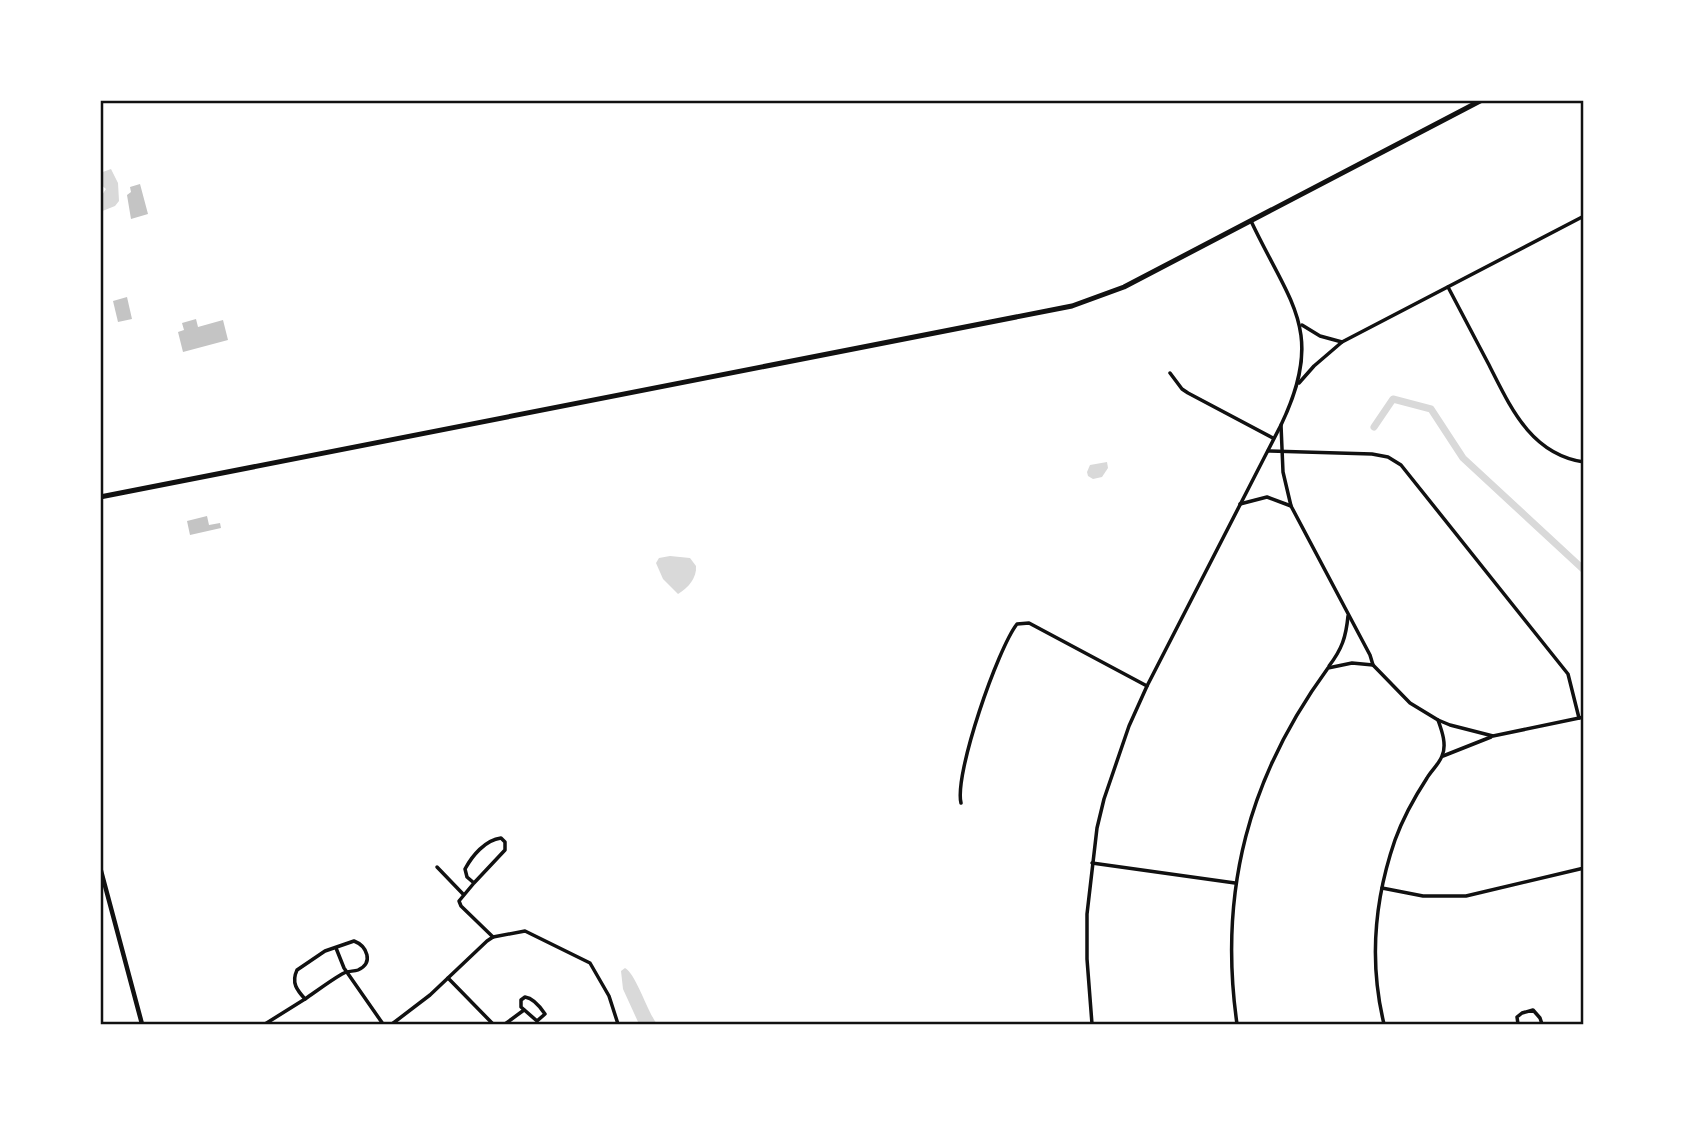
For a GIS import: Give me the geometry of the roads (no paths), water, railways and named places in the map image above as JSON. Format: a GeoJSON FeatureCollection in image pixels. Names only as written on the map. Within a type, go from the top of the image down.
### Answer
{"type":"FeatureCollection","features":[{"type":"Feature","properties":{"kind":"main road"},"geometry":{"type":"LineString","coordinates":[[100,497],[1072,306],[1124,288],[1482,100]]}},
{"type":"Feature","properties":{"kind":"street"},"geometry":{"type":"LineString","coordinates":[[1298,384],[1342,342],[1584,216]]}},
{"type":"Feature","properties":{"kind":"street"},"geometry":{"type":"LineString","coordinates":[[1092,1024],[1087,914],[1097,828],[1108,787],[1129,726],[1147,686],[1281,425],[1298,384],[1303,347],[1300,323],[1285,284],[1251,221]]}},
{"type":"Feature","properties":{"kind":"street"},"geometry":{"type":"LineString","coordinates":[[1448,287],[1521,424],[1559,455],[1584,462]]}},
{"type":"Feature","properties":{"kind":"street"},"geometry":{"type":"LineString","coordinates":[[1300,323],[1320,336],[1342,342]]}},
{"type":"Feature","properties":{"kind":"street"},"geometry":{"type":"LineString","coordinates":[[1170,373],[1181,389],[1273,438]]}},
{"type":"Feature","properties":{"kind":"street"},"geometry":{"type":"LineString","coordinates":[[1281,425],[1282,452],[1291,506],[1373,665],[1410,703],[1438,720],[1493,736]]}},
{"type":"Feature","properties":{"kind":"street"},"geometry":{"type":"LineString","coordinates":[[1267,451],[1372,454],[1388,457],[1401,465],[1567,674],[1582,718],[1493,736],[1479,744],[1442,756]]}},
{"type":"Feature","properties":{"kind":"street"},"geometry":{"type":"LineString","coordinates":[[1240,504],[1267,497],[1291,506]]}},
{"type":"Feature","properties":{"kind":"street"},"geometry":{"type":"LineString","coordinates":[[1237,1024],[1231,949],[1235,883],[1246,830],[1272,758],[1304,701],[1340,652],[1346,637],[1348,614]]}},
{"type":"Feature","properties":{"kind":"street"},"geometry":{"type":"LineString","coordinates":[[961,803],[963,770],[988,687],[1017,624],[1029,623],[1147,686]]}},
{"type":"Feature","properties":{"kind":"street"},"geometry":{"type":"LineString","coordinates":[[1328,668],[1352,663],[1373,665]]}},
{"type":"Feature","properties":{"kind":"street"},"geometry":{"type":"LineString","coordinates":[[1384,1024],[1378,1001],[1375,945],[1382,888],[1395,840],[1405,817],[1442,756],[1443,740],[1438,720]]}},
{"type":"Feature","properties":{"kind":"street"},"geometry":{"type":"LineString","coordinates":[[474,883],[467,877],[465,869],[470,860],[493,839],[501,838],[505,842],[505,850],[459,901],[493,937]]}},
{"type":"Feature","properties":{"kind":"street"},"geometry":{"type":"LineString","coordinates":[[1092,863],[1235,883]]}},
{"type":"Feature","properties":{"kind":"street"},"geometry":{"type":"LineString","coordinates":[[100,867],[142,1024]]}},
{"type":"Feature","properties":{"kind":"street"},"geometry":{"type":"LineString","coordinates":[[437,867],[463,894]]}},
{"type":"Feature","properties":{"kind":"street"},"geometry":{"type":"LineString","coordinates":[[1382,888],[1423,896],[1466,897],[1584,868]]}},
{"type":"Feature","properties":{"kind":"street"},"geometry":{"type":"LineString","coordinates":[[391,1024],[423,1001],[493,937],[525,931],[590,963],[609,996],[618,1024]]}},
{"type":"Feature","properties":{"kind":"street"},"geometry":{"type":"LineString","coordinates":[[265,1024],[305,999],[346,971],[356,971],[365,964],[366,949],[354,941],[325,951],[297,970],[294,975],[295,986],[305,999]]}},
{"type":"Feature","properties":{"kind":"street"},"geometry":{"type":"LineString","coordinates":[[336,948],[346,971],[383,1024]]}},
{"type":"Feature","properties":{"kind":"street"},"geometry":{"type":"LineString","coordinates":[[448,978],[493,1024]]}},
{"type":"Feature","properties":{"kind":"street"},"geometry":{"type":"LineString","coordinates":[[529,998],[545,1014],[537,1021],[524,1010],[521,1000],[529,998]]}},
{"type":"Feature","properties":{"kind":"street"},"geometry":{"type":"LineString","coordinates":[[505,1024],[524,1010]]}},
{"type":"Feature","properties":{"kind":"street"},"geometry":{"type":"LineString","coordinates":[[1518,1024],[1517,1017],[1527,1010],[1536,1013],[1542,1024]]}},
{"type":"Feature","properties":{"kind":"waterway"},"geometry":{"type":"LineString","coordinates":[[1374,427],[1393,399],[1431,409],[1463,458],[1584,570]]}}]}
